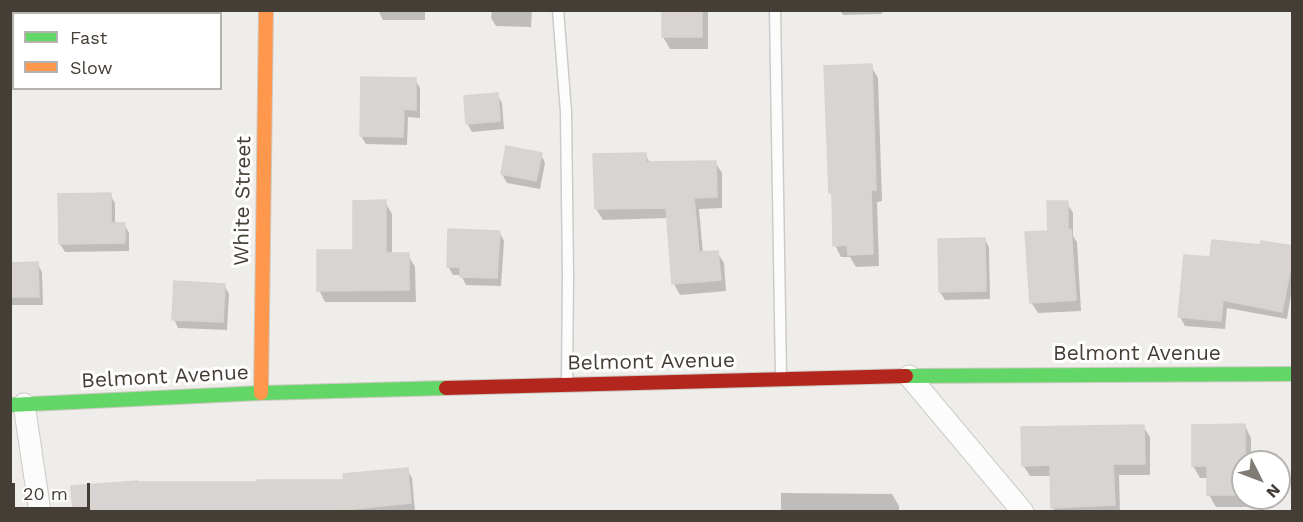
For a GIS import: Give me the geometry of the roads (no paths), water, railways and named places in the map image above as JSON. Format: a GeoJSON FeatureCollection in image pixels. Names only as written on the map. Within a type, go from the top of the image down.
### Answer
{"type":"FeatureCollection","features":[{"type":"Feature","properties":{"kind":"main road","name":"White Street"},"geometry":{"type":"LineString","coordinates":[[261,393],[266,10]]}},
{"type":"Feature","properties":{"kind":"main road","name":"Belmont Avenue"},"geometry":{"type":"LineString","coordinates":[[17,405],[261,393],[909,376],[1293,374]]}},
{"type":"Feature","properties":{"kind":"street"},"geometry":{"type":"LineString","coordinates":[[909,376],[1023,512]]}},
{"type":"Feature","properties":{"kind":"street"},"geometry":{"type":"LineString","coordinates":[[17,405],[40,512]]}},
{"type":"Feature","properties":{"kind":"lane"},"geometry":{"type":"LineString","coordinates":[[558,10],[566,112],[567,385]]}},
{"type":"Feature","properties":{"kind":"lane"},"geometry":{"type":"LineString","coordinates":[[775,10],[781,380]]}}]}
